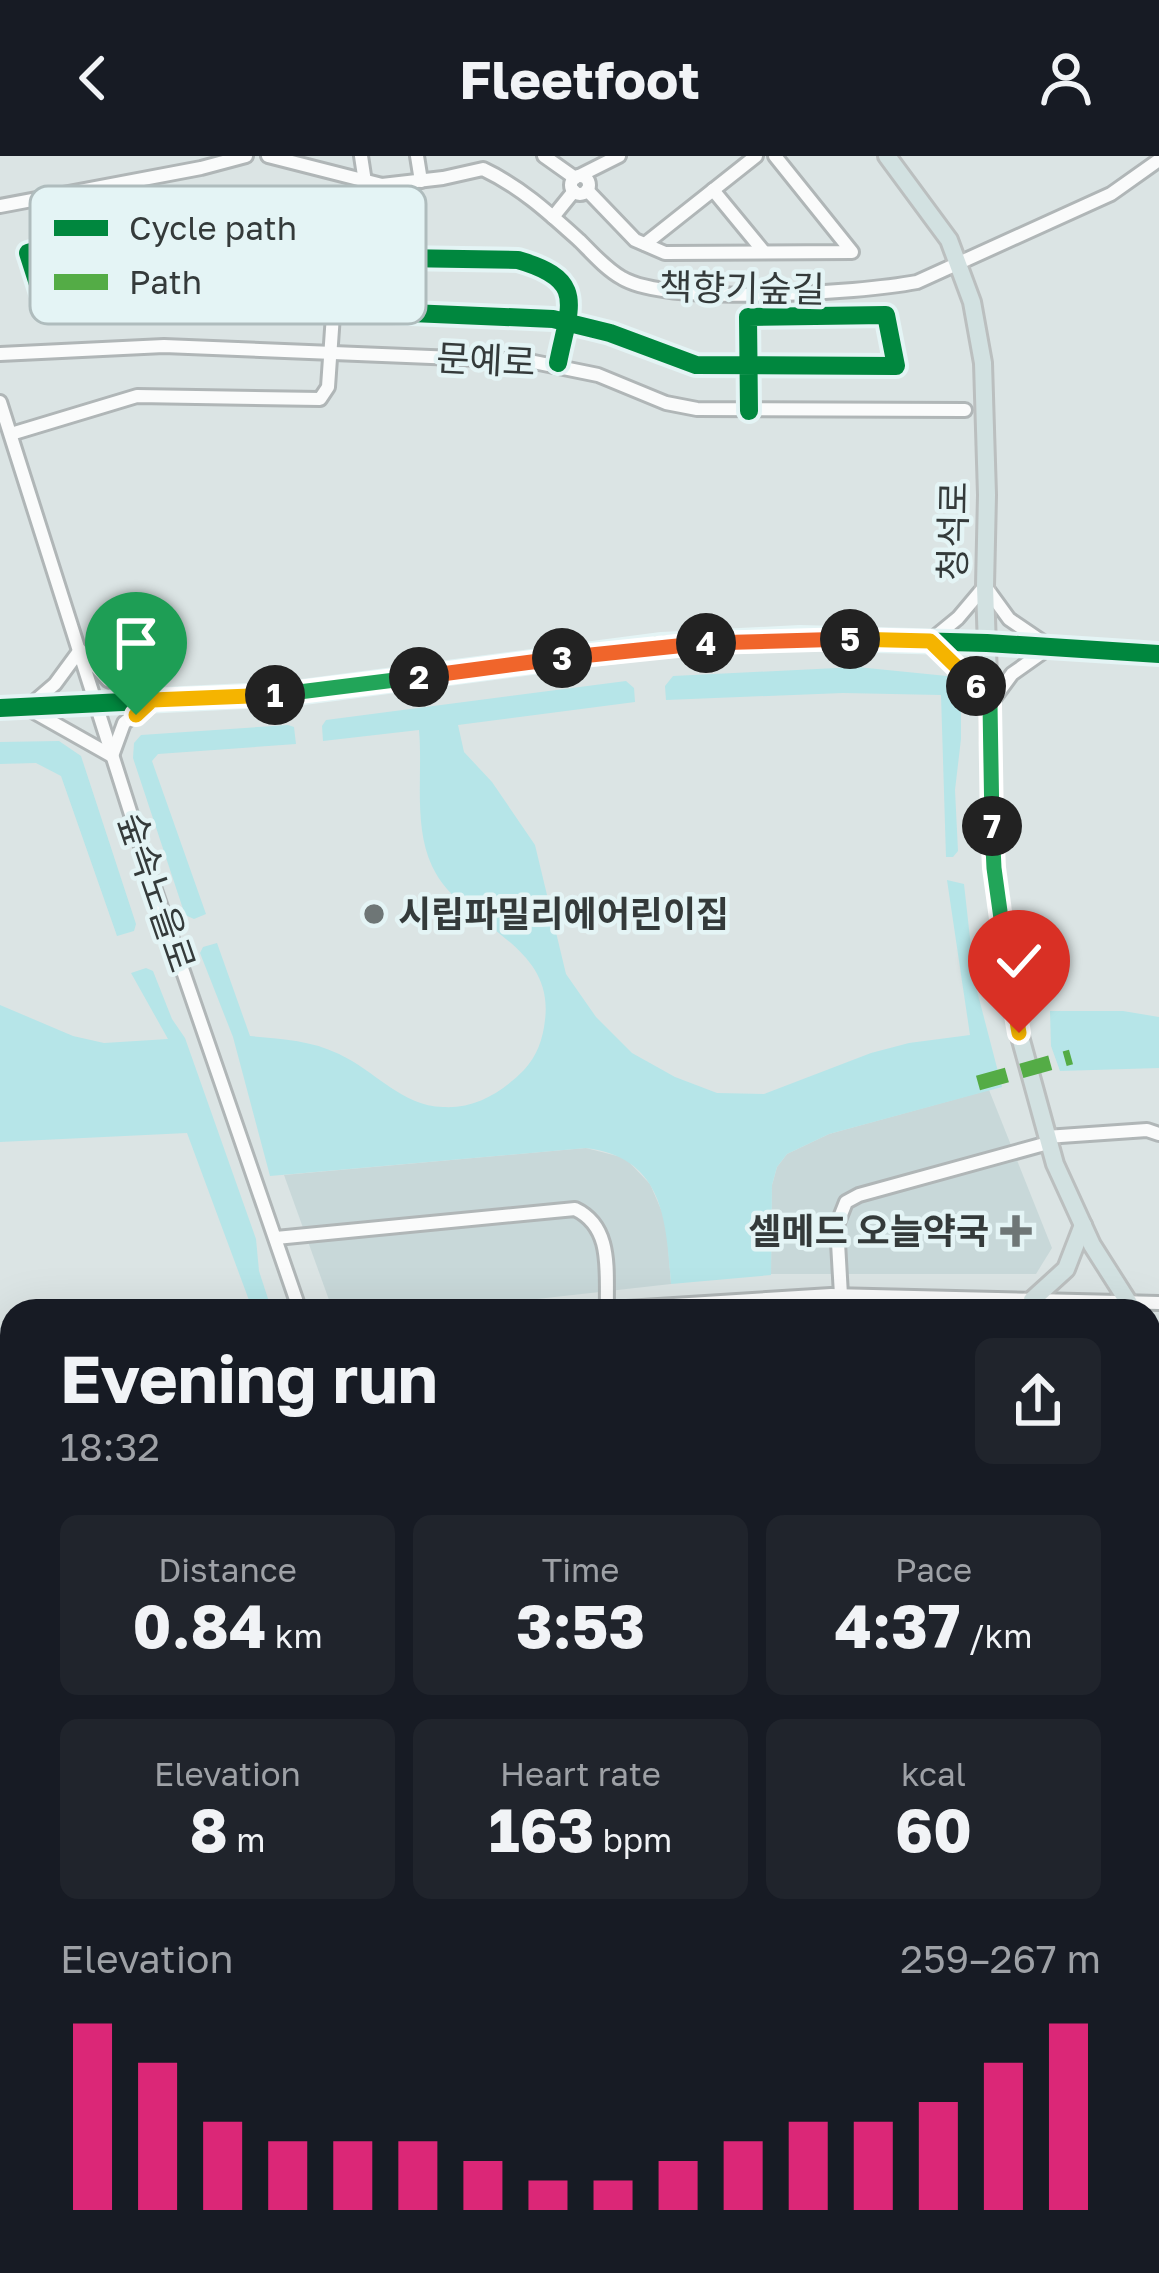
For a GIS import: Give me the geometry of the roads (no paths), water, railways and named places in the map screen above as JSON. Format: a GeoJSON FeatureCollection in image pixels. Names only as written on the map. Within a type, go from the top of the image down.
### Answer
{"type":"FeatureCollection","features":[{"type":"Feature","properties":{"kind":"main road","name":"청석로"},"geometry":{"type":"LineString","coordinates":[[886,156],[949,240],[972,302],[983,363],[994,868],[1004,942],[1023,1049],[1047,1140],[1083,1225],[1127,1299]]}},
{"type":"Feature","properties":{"kind":"main road"},"geometry":{"type":"LineString","coordinates":[[1033,1299],[1066,1269],[1083,1225]]}},
{"type":"Feature","properties":{"kind":"street","name":"책향기숲길"},"geometry":{"type":"LineString","coordinates":[[268,156],[382,185],[421,181],[482,162],[553,217],[617,276],[661,291],[883,289],[916,282],[1111,194],[1159,160]]}},
{"type":"Feature","properties":{"kind":"street"},"geometry":{"type":"LineString","coordinates":[[361,156],[365,182]]}},
{"type":"Feature","properties":{"kind":"street"},"geometry":{"type":"LineString","coordinates":[[417,156],[421,181]]}},
{"type":"Feature","properties":{"kind":"street"},"geometry":{"type":"LineString","coordinates":[[544,156],[635,240],[665,253],[852,252],[775,156]]}},
{"type":"Feature","properties":{"kind":"street"},"geometry":{"type":"LineString","coordinates":[[553,217],[579,184],[619,156]]}},
{"type":"Feature","properties":{"kind":"street"},"geometry":{"type":"LineString","coordinates":[[645,244],[756,156]]}},
{"type":"Feature","properties":{"kind":"street"},"geometry":{"type":"LineString","coordinates":[[106,186],[238,157]]}},
{"type":"Feature","properties":{"kind":"street"},"geometry":{"type":"LineString","coordinates":[[713,190],[764,252]]}},
{"type":"Feature","properties":{"kind":"street"},"geometry":{"type":"LineString","coordinates":[[0,206],[30,200]]}},
{"type":"Feature","properties":{"kind":"street"},"geometry":{"type":"LineString","coordinates":[[426,258],[531,264],[564,282],[570,300],[558,363]]}},
{"type":"Feature","properties":{"kind":"street"},"geometry":{"type":"LineString","coordinates":[[426,314],[566,322],[696,364],[751,366],[896,366],[886,315],[748,317],[751,366],[749,411]]}},
{"type":"Feature","properties":{"kind":"street"},"geometry":{"type":"LineString","coordinates":[[11,434],[137,396],[313,401],[326,394],[333,324]]}},
{"type":"Feature","properties":{"kind":"street","name":"문예로"},"geometry":{"type":"LineString","coordinates":[[0,354],[164,346],[558,363],[682,407],[965,410]]}},
{"type":"Feature","properties":{"kind":"street","name":"숲속노을로"},"geometry":{"type":"LineString","coordinates":[[0,401],[112,756],[296,1299]]}},
{"type":"Feature","properties":{"kind":"street"},"geometry":{"type":"LineString","coordinates":[[930,641],[985,586],[1009,619],[1050,647]]}},
{"type":"Feature","properties":{"kind":"street"},"geometry":{"type":"LineString","coordinates":[[0,708],[288,694],[662,645],[800,638],[1159,654]]}},
{"type":"Feature","properties":{"kind":"street"},"geometry":{"type":"LineString","coordinates":[[930,641],[962,669],[990,704],[1012,674],[1050,647]]}},
{"type":"Feature","properties":{"kind":"street"},"geometry":{"type":"LineString","coordinates":[[27,708],[55,684],[80,650],[108,680],[152,700]]}},
{"type":"Feature","properties":{"kind":"street"},"geometry":{"type":"LineString","coordinates":[[27,708],[112,756],[124,723],[152,700]]}},
{"type":"Feature","properties":{"kind":"street"},"geometry":{"type":"LineString","coordinates":[[841,1295],[837,1226],[846,1202],[859,1195],[1047,1140],[1147,1130],[1159,1134]]}},
{"type":"Feature","properties":{"kind":"street"},"geometry":{"type":"LineString","coordinates":[[276,1238],[575,1209],[599,1225],[606,1299]]}},
{"type":"Feature","properties":{"kind":"street"},"geometry":{"type":"LineString","coordinates":[[763,1299],[841,1295],[994,1299]]}},
{"type":"Feature","properties":{"kind":"place","name":"시립파밀리에어린이집"},"geometry":{"type":"Point","coordinates":[374,914]}},
{"type":"Feature","properties":{"kind":"place","name":"셀메드 오늘약국"},"geometry":{"type":"Point","coordinates":[1016,1231]}}]}
